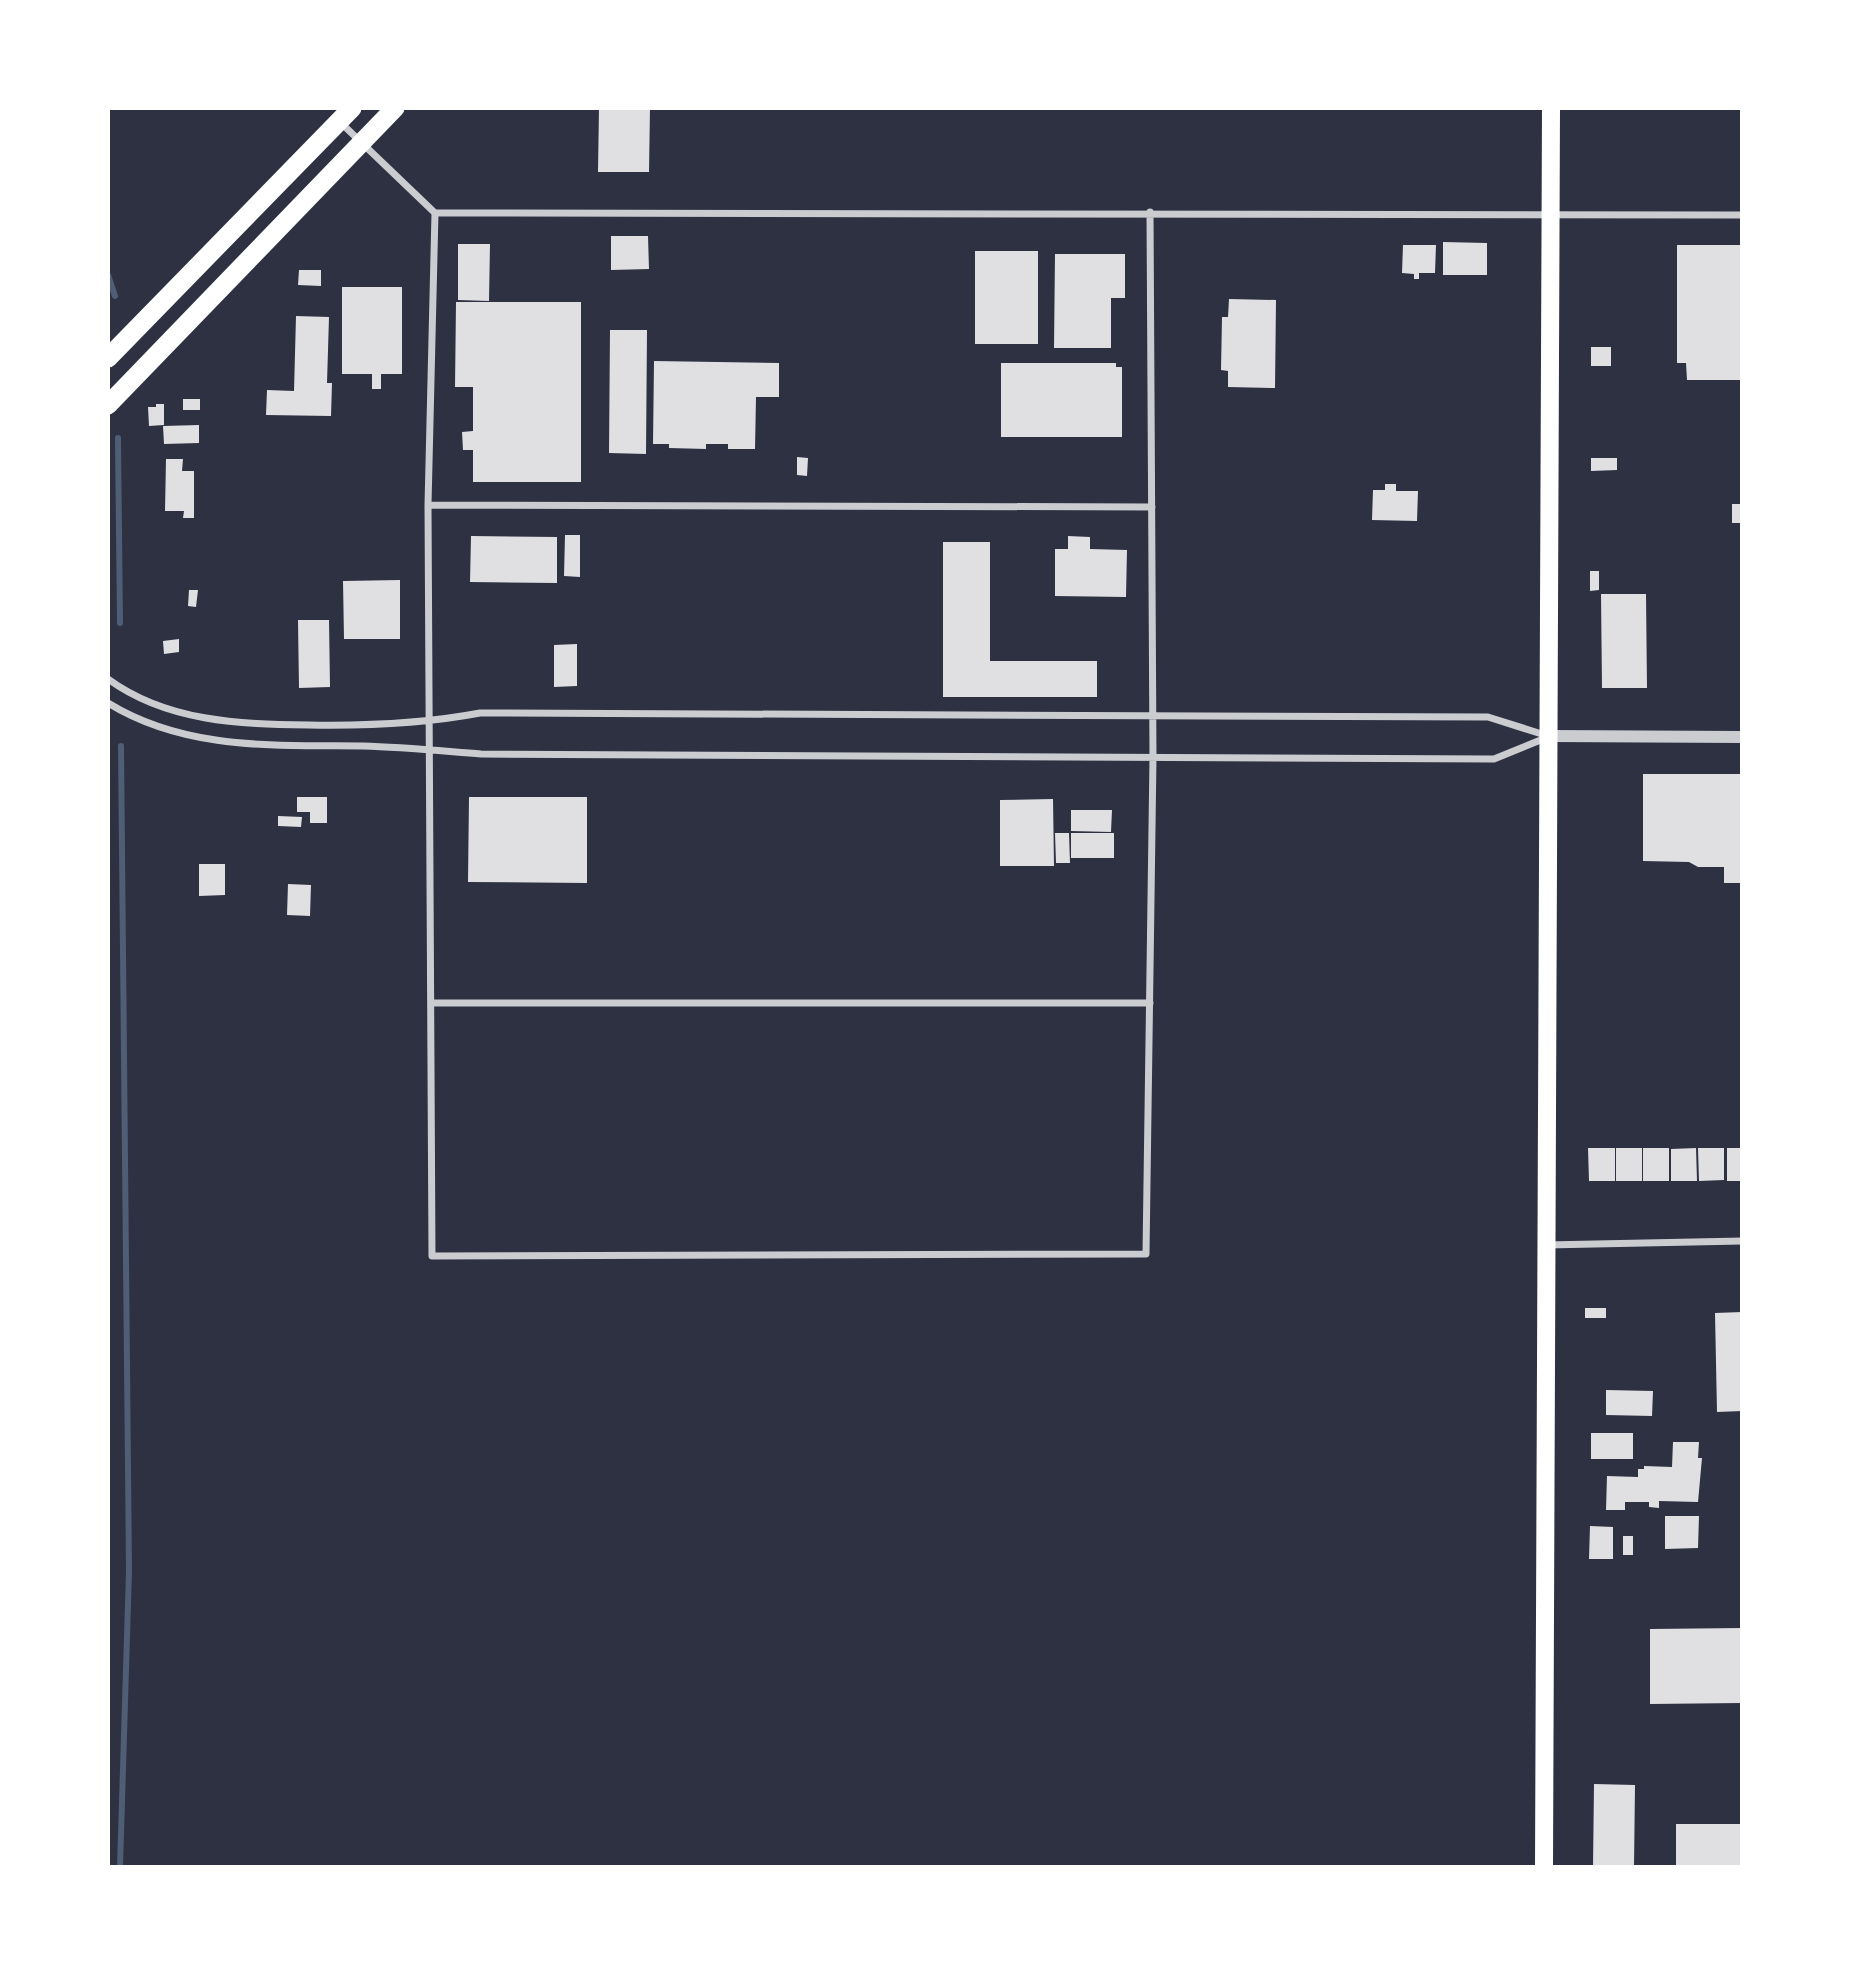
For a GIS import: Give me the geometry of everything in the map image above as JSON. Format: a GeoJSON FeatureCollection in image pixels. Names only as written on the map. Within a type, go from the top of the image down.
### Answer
{"type":"FeatureCollection","features":[{"type":"Feature","properties":{"kind":"highway"},"geometry":{"type":"LineString","coordinates":[[108,405],[395,108]]}},
{"type":"Feature","properties":{"kind":"highway"},"geometry":{"type":"LineString","coordinates":[[108,358],[346,115]]}},
{"type":"Feature","properties":{"kind":"main road"},"geometry":{"type":"LineString","coordinates":[[1544,1867],[1551,108]]}},
{"type":"Feature","properties":{"kind":"street"},"geometry":{"type":"LineString","coordinates":[[346,115],[361,143],[436,213],[1741,215]]}},
{"type":"Feature","properties":{"kind":"street"},"geometry":{"type":"LineString","coordinates":[[436,213],[429,505],[432,1256],[1146,1254],[1153,757],[1150,212]]}},
{"type":"Feature","properties":{"kind":"street"},"geometry":{"type":"LineString","coordinates":[[429,505],[1152,507]]}},
{"type":"Feature","properties":{"kind":"street"},"geometry":{"type":"LineString","coordinates":[[108,679],[152,703],[181,714],[245,724],[382,726],[429,723],[480,713],[1488,717],[1549,736],[1741,737]]}},
{"type":"Feature","properties":{"kind":"street"},"geometry":{"type":"LineString","coordinates":[[108,703],[128,715],[202,740],[230,744],[481,754],[1494,759],[1549,736]]}},
{"type":"Feature","properties":{"kind":"street"},"geometry":{"type":"LineString","coordinates":[[431,1003],[1150,1003]]}},
{"type":"Feature","properties":{"kind":"street"},"geometry":{"type":"LineString","coordinates":[[1546,1245],[1741,1241]]}},
{"type":"Feature","properties":{"kind":"building"},"geometry":{"type":"Polygon","coordinates":[[[599,108],[650,108],[649,172],[598,172],[599,108]]]}},
{"type":"Feature","properties":{"kind":"building"},"geometry":{"type":"Polygon","coordinates":[[[611,236],[648,236],[649,269],[611,270],[611,236]]]}},
{"type":"Feature","properties":{"kind":"building"},"geometry":{"type":"Polygon","coordinates":[[[1443,242],[1487,243],[1487,275],[1443,275],[1443,242]]]}},
{"type":"Feature","properties":{"kind":"building"},"geometry":{"type":"Polygon","coordinates":[[[458,244],[490,244],[489,301],[458,300],[458,244]]]}},
{"type":"Feature","properties":{"kind":"building"},"geometry":{"type":"Polygon","coordinates":[[[1403,245],[1436,245],[1435,273],[1419,273],[1419,279],[1414,279],[1414,274],[1402,273],[1403,245]]]}},
{"type":"Feature","properties":{"kind":"building"},"geometry":{"type":"Polygon","coordinates":[[[1677,245],[1742,245],[1742,380],[1687,380],[1686,363],[1677,363],[1677,245]]]}},
{"type":"Feature","properties":{"kind":"building"},"geometry":{"type":"Polygon","coordinates":[[[975,251],[1038,251],[1038,344],[975,344],[975,251]]]}},
{"type":"Feature","properties":{"kind":"building"},"geometry":{"type":"Polygon","coordinates":[[[1055,254],[1125,254],[1125,298],[1111,298],[1111,348],[1054,348],[1055,254]]]}},
{"type":"Feature","properties":{"kind":"building"},"geometry":{"type":"Polygon","coordinates":[[[299,270],[321,270],[321,286],[298,285],[299,270]]]}},
{"type":"Feature","properties":{"kind":"building"},"geometry":{"type":"Polygon","coordinates":[[[342,287],[402,287],[402,374],[381,374],[381,389],[372,389],[372,374],[342,374],[342,287]]]}},
{"type":"Feature","properties":{"kind":"building"},"geometry":{"type":"Polygon","coordinates":[[[1229,299],[1276,300],[1275,388],[1228,387],[1228,371],[1221,370],[1222,317],[1228,317],[1229,299]]]}},
{"type":"Feature","properties":{"kind":"building"},"geometry":{"type":"Polygon","coordinates":[[[456,302],[581,302],[581,482],[473,482],[473,450],[463,450],[462,432],[473,431],[473,387],[455,387],[456,302]]]}},
{"type":"Feature","properties":{"kind":"building"},"geometry":{"type":"Polygon","coordinates":[[[296,316],[329,317],[327,383],[332,383],[331,416],[266,415],[267,390],[294,391],[296,316]]]}},
{"type":"Feature","properties":{"kind":"building"},"geometry":{"type":"Polygon","coordinates":[[[610,330],[647,330],[646,454],[609,453],[610,330]]]}},
{"type":"Feature","properties":{"kind":"building"},"geometry":{"type":"Polygon","coordinates":[[[1591,347],[1611,347],[1611,366],[1591,366],[1591,347]]]}},
{"type":"Feature","properties":{"kind":"building"},"geometry":{"type":"Polygon","coordinates":[[[654,361],[779,363],[779,397],[756,397],[755,449],[728,449],[728,444],[706,444],[706,449],[669,448],[669,444],[653,444],[654,361]]]}},
{"type":"Feature","properties":{"kind":"building"},"geometry":{"type":"Polygon","coordinates":[[[1001,363],[1116,363],[1116,367],[1122,367],[1122,437],[1001,437],[1001,363]]]}},
{"type":"Feature","properties":{"kind":"building"},"geometry":{"type":"Polygon","coordinates":[[[183,399],[200,399],[200,410],[183,410],[183,399]]]}},
{"type":"Feature","properties":{"kind":"building"},"geometry":{"type":"Polygon","coordinates":[[[156,404],[164,404],[164,425],[149,426],[148,407],[156,407],[156,404]]]}},
{"type":"Feature","properties":{"kind":"building"},"geometry":{"type":"Polygon","coordinates":[[[199,425],[199,443],[164,444],[163,426],[199,425]]]}},
{"type":"Feature","properties":{"kind":"building"},"geometry":{"type":"Polygon","coordinates":[[[797,457],[808,458],[807,476],[797,475],[797,457]]]}},
{"type":"Feature","properties":{"kind":"building"},"geometry":{"type":"Polygon","coordinates":[[[1591,458],[1617,458],[1617,470],[1591,471],[1591,458]]]}},
{"type":"Feature","properties":{"kind":"building"},"geometry":{"type":"Polygon","coordinates":[[[166,459],[183,459],[182,471],[194,471],[194,518],[183,518],[184,511],[165,511],[166,459]]]}},
{"type":"Feature","properties":{"kind":"building"},"geometry":{"type":"Polygon","coordinates":[[[1385,484],[1396,484],[1396,491],[1418,491],[1417,521],[1372,520],[1373,490],[1385,490],[1385,484]]]}},
{"type":"Feature","properties":{"kind":"building"},"geometry":{"type":"Polygon","coordinates":[[[1732,504],[1742,504],[1742,523],[1732,523],[1732,504]]]}},
{"type":"Feature","properties":{"kind":"building"},"geometry":{"type":"Polygon","coordinates":[[[565,535],[580,535],[580,577],[564,576],[565,535]]]}},
{"type":"Feature","properties":{"kind":"building"},"geometry":{"type":"Polygon","coordinates":[[[471,536],[557,537],[557,583],[470,582],[471,536]]]}},
{"type":"Feature","properties":{"kind":"building"},"geometry":{"type":"Polygon","coordinates":[[[1068,536],[1090,537],[1090,549],[1127,550],[1126,597],[1055,596],[1055,549],[1068,549],[1068,536]]]}},
{"type":"Feature","properties":{"kind":"building"},"geometry":{"type":"Polygon","coordinates":[[[943,542],[990,542],[990,661],[1097,661],[1097,697],[943,697],[943,542]]]}},
{"type":"Feature","properties":{"kind":"building"},"geometry":{"type":"Polygon","coordinates":[[[1590,571],[1599,571],[1599,590],[1590,591],[1590,571]]]}},
{"type":"Feature","properties":{"kind":"building"},"geometry":{"type":"Polygon","coordinates":[[[400,580],[400,639],[344,639],[343,581],[400,580]]]}},
{"type":"Feature","properties":{"kind":"building"},"geometry":{"type":"Polygon","coordinates":[[[189,590],[198,590],[196,607],[188,606],[189,590]]]}},
{"type":"Feature","properties":{"kind":"building"},"geometry":{"type":"Polygon","coordinates":[[[1601,594],[1646,594],[1647,688],[1602,688],[1601,594]]]}},
{"type":"Feature","properties":{"kind":"building"},"geometry":{"type":"Polygon","coordinates":[[[298,620],[329,620],[330,687],[299,688],[298,620]]]}},
{"type":"Feature","properties":{"kind":"building"},"geometry":{"type":"Polygon","coordinates":[[[179,639],[179,652],[164,654],[163,641],[179,639]]]}},
{"type":"Feature","properties":{"kind":"building"},"geometry":{"type":"Polygon","coordinates":[[[577,644],[577,686],[554,687],[554,645],[577,644]]]}},
{"type":"Feature","properties":{"kind":"building"},"geometry":{"type":"Polygon","coordinates":[[[1643,774],[1742,774],[1742,883],[1724,883],[1724,867],[1698,867],[1689,862],[1643,861],[1643,774]]]}},
{"type":"Feature","properties":{"kind":"building"},"geometry":{"type":"Polygon","coordinates":[[[297,797],[327,797],[327,823],[310,823],[310,812],[297,812],[297,797]]]}},
{"type":"Feature","properties":{"kind":"building"},"geometry":{"type":"Polygon","coordinates":[[[469,797],[587,797],[587,883],[468,882],[469,797]]]}},
{"type":"Feature","properties":{"kind":"building"},"geometry":{"type":"Polygon","coordinates":[[[1053,799],[1054,866],[1000,866],[1000,800],[1053,799]]]}},
{"type":"Feature","properties":{"kind":"building"},"geometry":{"type":"Polygon","coordinates":[[[1071,810],[1112,810],[1111,832],[1071,831],[1071,810]]]}},
{"type":"Feature","properties":{"kind":"building"},"geometry":{"type":"Polygon","coordinates":[[[278,816],[302,817],[301,827],[278,826],[278,816]]]}},
{"type":"Feature","properties":{"kind":"building"},"geometry":{"type":"Polygon","coordinates":[[[1055,833],[1069,833],[1070,863],[1056,863],[1055,833]]]}},
{"type":"Feature","properties":{"kind":"building"},"geometry":{"type":"Polygon","coordinates":[[[1071,833],[1114,833],[1114,858],[1071,858],[1071,833]]]}},
{"type":"Feature","properties":{"kind":"building"},"geometry":{"type":"Polygon","coordinates":[[[199,864],[225,864],[225,895],[199,896],[199,864]]]}},
{"type":"Feature","properties":{"kind":"building"},"geometry":{"type":"Polygon","coordinates":[[[288,884],[311,885],[310,916],[287,915],[288,884]]]}},
{"type":"Feature","properties":{"kind":"building"},"geometry":{"type":"Polygon","coordinates":[[[1588,1148],[1615,1148],[1615,1181],[1589,1181],[1588,1148]]]}},
{"type":"Feature","properties":{"kind":"building"},"geometry":{"type":"Polygon","coordinates":[[[1616,1148],[1642,1148],[1642,1181],[1616,1181],[1616,1148]]]}},
{"type":"Feature","properties":{"kind":"building"},"geometry":{"type":"Polygon","coordinates":[[[1643,1148],[1669,1148],[1669,1181],[1643,1181],[1643,1148]]]}},
{"type":"Feature","properties":{"kind":"building"},"geometry":{"type":"Polygon","coordinates":[[[1696,1148],[1697,1181],[1671,1181],[1671,1149],[1696,1148]]]}},
{"type":"Feature","properties":{"kind":"building"},"geometry":{"type":"Polygon","coordinates":[[[1698,1148],[1724,1148],[1724,1180],[1699,1181],[1698,1148]]]}},
{"type":"Feature","properties":{"kind":"building"},"geometry":{"type":"Polygon","coordinates":[[[1727,1148],[1742,1148],[1742,1181],[1727,1181],[1727,1148]]]}},
{"type":"Feature","properties":{"kind":"building"},"geometry":{"type":"Polygon","coordinates":[[[1585,1308],[1606,1308],[1606,1318],[1585,1318],[1585,1308]]]}},
{"type":"Feature","properties":{"kind":"building"},"geometry":{"type":"Polygon","coordinates":[[[1742,1312],[1742,1411],[1717,1412],[1715,1313],[1742,1312]]]}},
{"type":"Feature","properties":{"kind":"building"},"geometry":{"type":"Polygon","coordinates":[[[1606,1390],[1653,1391],[1652,1416],[1606,1415],[1606,1390]]]}},
{"type":"Feature","properties":{"kind":"building"},"geometry":{"type":"Polygon","coordinates":[[[1591,1433],[1633,1433],[1633,1459],[1591,1459],[1591,1433]]]}},
{"type":"Feature","properties":{"kind":"building"},"geometry":{"type":"Polygon","coordinates":[[[1673,1442],[1699,1442],[1698,1458],[1702,1458],[1698,1502],[1659,1501],[1659,1508],[1649,1507],[1649,1502],[1625,1502],[1625,1510],[1606,1510],[1607,1476],[1638,1477],[1638,1469],[1644,1469],[1644,1466],[1672,1467],[1673,1442]]]}},
{"type":"Feature","properties":{"kind":"building"},"geometry":{"type":"Polygon","coordinates":[[[1665,1516],[1699,1516],[1698,1548],[1665,1549],[1665,1516]]]}},
{"type":"Feature","properties":{"kind":"building"},"geometry":{"type":"Polygon","coordinates":[[[1590,1526],[1613,1527],[1613,1559],[1589,1559],[1590,1526]]]}},
{"type":"Feature","properties":{"kind":"building"},"geometry":{"type":"Polygon","coordinates":[[[1623,1536],[1633,1536],[1633,1555],[1623,1555],[1623,1536]]]}},
{"type":"Feature","properties":{"kind":"building"},"geometry":{"type":"Polygon","coordinates":[[[1742,1628],[1742,1703],[1650,1704],[1650,1629],[1742,1628]]]}},
{"type":"Feature","properties":{"kind":"building"},"geometry":{"type":"Polygon","coordinates":[[[1594,1784],[1635,1785],[1634,1867],[1593,1867],[1594,1784]]]}},
{"type":"Feature","properties":{"kind":"building"},"geometry":{"type":"Polygon","coordinates":[[[1676,1824],[1742,1824],[1742,1867],[1676,1867],[1676,1824]]]}},
{"type":"Feature","properties":{"kind":"waterway"},"geometry":{"type":"LineString","coordinates":[[108,275],[115,296]]}},
{"type":"Feature","properties":{"kind":"waterway"},"geometry":{"type":"LineString","coordinates":[[118,438],[120,623]]}},
{"type":"Feature","properties":{"kind":"waterway"},"geometry":{"type":"LineString","coordinates":[[120,1867],[129,1571],[121,746]]}}]}
